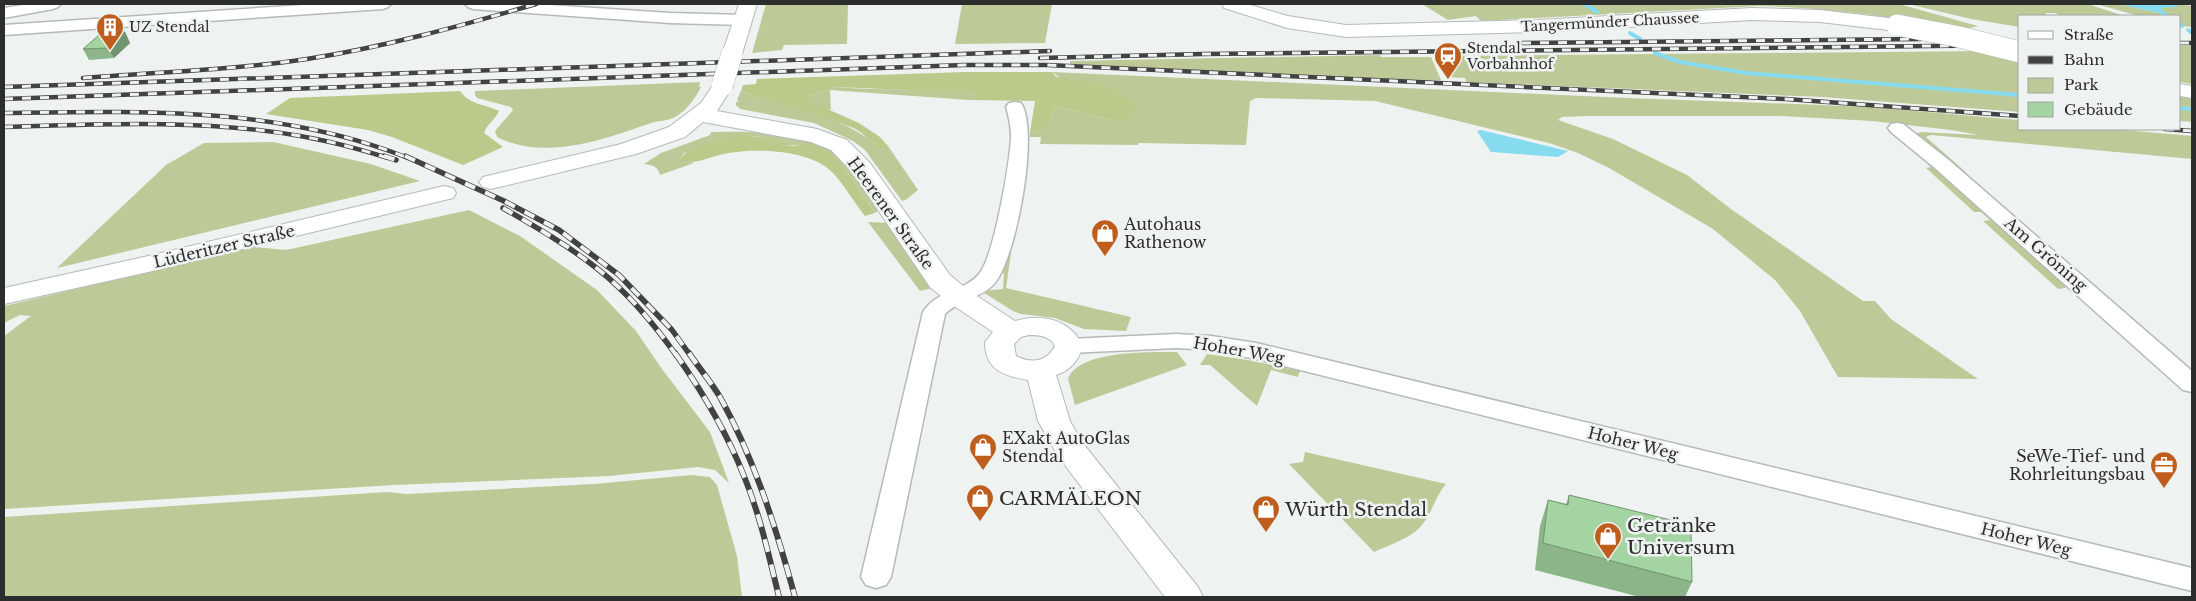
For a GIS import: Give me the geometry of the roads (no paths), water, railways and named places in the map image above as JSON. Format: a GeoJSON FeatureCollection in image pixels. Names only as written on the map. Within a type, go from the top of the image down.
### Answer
{"type":"FeatureCollection","features":[{"type":"Feature","properties":{"kind":"main road","name":"Tangermünder Chaussee"},"geometry":{"type":"LineString","coordinates":[[1231,4],[1285,22],[1346,31],[1530,26],[1761,14],[1828,16],[1897,25],[1955,36],[2018,52]]}},
{"type":"Feature","properties":{"kind":"main road"},"geometry":{"type":"LineString","coordinates":[[491,182],[642,145],[677,132],[700,115],[714,101],[722,86],[746,12]]}},
{"type":"Feature","properties":{"kind":"main road","name":"Heerener Straße"},"geometry":{"type":"LineString","coordinates":[[700,115],[817,136],[839,146],[862,168],[940,281],[958,296],[1011,331]]}},
{"type":"Feature","properties":{"kind":"main road","name":"Lüderitzer Straße"},"geometry":{"type":"LineString","coordinates":[[4,296],[444,193]]}},
{"type":"Feature","properties":{"kind":"main road"},"geometry":{"type":"LineString","coordinates":[[1028,326],[1047,327],[1062,334],[1069,346],[1068,352],[1058,364],[1040,370],[1019,369],[1003,361],[999,355],[999,342],[1011,331],[1028,326]]}},
{"type":"Feature","properties":{"kind":"main road"},"geometry":{"type":"LineString","coordinates":[[1040,370],[1054,421],[1064,439],[1185,597]]}},
{"type":"Feature","properties":{"kind":"street"},"geometry":{"type":"LineString","coordinates":[[4,10],[53,4]]}},
{"type":"Feature","properties":{"kind":"street"},"geometry":{"type":"LineString","coordinates":[[4,30],[383,4]]}},
{"type":"Feature","properties":{"kind":"street"},"geometry":{"type":"LineString","coordinates":[[473,4],[670,18],[746,12]]}},
{"type":"Feature","properties":{"kind":"street"},"geometry":{"type":"LineString","coordinates":[[876,577],[934,312],[947,300],[958,296],[987,279],[998,260],[1021,139],[1015,107]]}},
{"type":"Feature","properties":{"kind":"street","name":"Am Gröning"},"geometry":{"type":"LineString","coordinates":[[1897,128],[1950,171],[2192,384]]}},
{"type":"Feature","properties":{"kind":"street","name":"Hoher Weg"},"geometry":{"type":"LineString","coordinates":[[1069,346],[1176,340],[1203,342],[1256,351],[2192,580]]}},
{"type":"Feature","properties":{"kind":"water"},"geometry":{"type":"Polygon","coordinates":[[[2118,4],[2178,5],[2176,7],[2162,8],[2162,10],[2155,12],[2118,4]]]}},
{"type":"Feature","properties":{"kind":"water"},"geometry":{"type":"Polygon","coordinates":[[[1481,130],[1568,151],[1558,157],[1491,152],[1477,131],[1481,130]]]}},
{"type":"Feature","properties":{"kind":"waterway"},"geometry":{"type":"LineString","coordinates":[[1585,4],[1597,12]]}},
{"type":"Feature","properties":{"kind":"waterway"},"geometry":{"type":"LineString","coordinates":[[2146,4],[2166,15]]}},
{"type":"Feature","properties":{"kind":"waterway"},"geometry":{"type":"LineString","coordinates":[[2188,30],[2192,33]]}},
{"type":"Feature","properties":{"kind":"waterway"},"geometry":{"type":"LineString","coordinates":[[1630,33],[1640,39]]}},
{"type":"Feature","properties":{"kind":"waterway"},"geometry":{"type":"LineString","coordinates":[[1655,53],[1680,62],[1746,73],[2018,95]]}},
{"type":"Feature","properties":{"kind":"waterway"},"geometry":{"type":"LineString","coordinates":[[2181,108],[2191,109]]}},
{"type":"Feature","properties":{"kind":"railway"},"geometry":{"type":"LineString","coordinates":[[83,78],[223,68],[307,59],[394,42],[536,4]]}},
{"type":"Feature","properties":{"kind":"railway"},"geometry":{"type":"LineString","coordinates":[[1522,43],[1920,39]]}},
{"type":"Feature","properties":{"kind":"railway"},"geometry":{"type":"LineString","coordinates":[[2181,43],[2192,43]]}},
{"type":"Feature","properties":{"kind":"railway"},"geometry":{"type":"LineString","coordinates":[[1040,58],[1203,54],[2018,45]]}},
{"type":"Feature","properties":{"kind":"railway"},"geometry":{"type":"LineString","coordinates":[[4,87],[1050,51]]}},
{"type":"Feature","properties":{"kind":"railway"},"geometry":{"type":"LineString","coordinates":[[4,99],[964,65],[1047,65],[1786,99],[2018,116]]}},
{"type":"Feature","properties":{"kind":"railway"},"geometry":{"type":"LineString","coordinates":[[4,113],[158,113],[209,115],[259,120],[359,141],[408,158]]}},
{"type":"Feature","properties":{"kind":"railway"},"geometry":{"type":"LineString","coordinates":[[4,127],[152,124],[226,127],[311,138],[388,158]]}},
{"type":"Feature","properties":{"kind":"railway"},"geometry":{"type":"LineString","coordinates":[[2178,130],[2192,131]]}},
{"type":"Feature","properties":{"kind":"railway"},"geometry":{"type":"LineString","coordinates":[[384,156],[396,160]]}},
{"type":"Feature","properties":{"kind":"railway"},"geometry":{"type":"LineString","coordinates":[[405,156],[504,201],[559,230],[619,275],[672,330],[690,355]]}},
{"type":"Feature","properties":{"kind":"railway"},"geometry":{"type":"LineString","coordinates":[[503,208],[564,245],[610,279],[640,310],[676,355]]}},
{"type":"Feature","properties":{"kind":"railway"},"geometry":{"type":"LineString","coordinates":[[675,353],[713,413],[737,460],[750,491],[768,551],[779,597]]}},
{"type":"Feature","properties":{"kind":"railway"},"geometry":{"type":"LineString","coordinates":[[689,353],[720,397],[744,445],[764,495],[795,597]]}},
{"type":"Feature","properties":{"kind":"place","name":"UZ Stendal"},"geometry":{"type":"Point","coordinates":[110,51]}},
{"type":"Feature","properties":{"kind":"place","name":"Stendal Vorbahnhof"},"geometry":{"type":"Point","coordinates":[1448,80]}},
{"type":"Feature","properties":{"kind":"place","name":"Autohaus Rathenow"},"geometry":{"type":"Point","coordinates":[1105,257]}},
{"type":"Feature","properties":{"kind":"place","name":"EXakt AutoGlas Stendal"},"geometry":{"type":"Point","coordinates":[983,471]}},
{"type":"Feature","properties":{"kind":"place","name":"SeWe-Tief- und Rohrleitungsbau"},"geometry":{"type":"Point","coordinates":[2164,489]}},
{"type":"Feature","properties":{"kind":"place","name":"CARMÄLEON"},"geometry":{"type":"Point","coordinates":[980,522]}},
{"type":"Feature","properties":{"kind":"place","name":"Würth Stendal"},"geometry":{"type":"Point","coordinates":[1266,533]}},
{"type":"Feature","properties":{"kind":"place","name":"Getränke Universum"},"geometry":{"type":"Point","coordinates":[1608,560]}}]}
